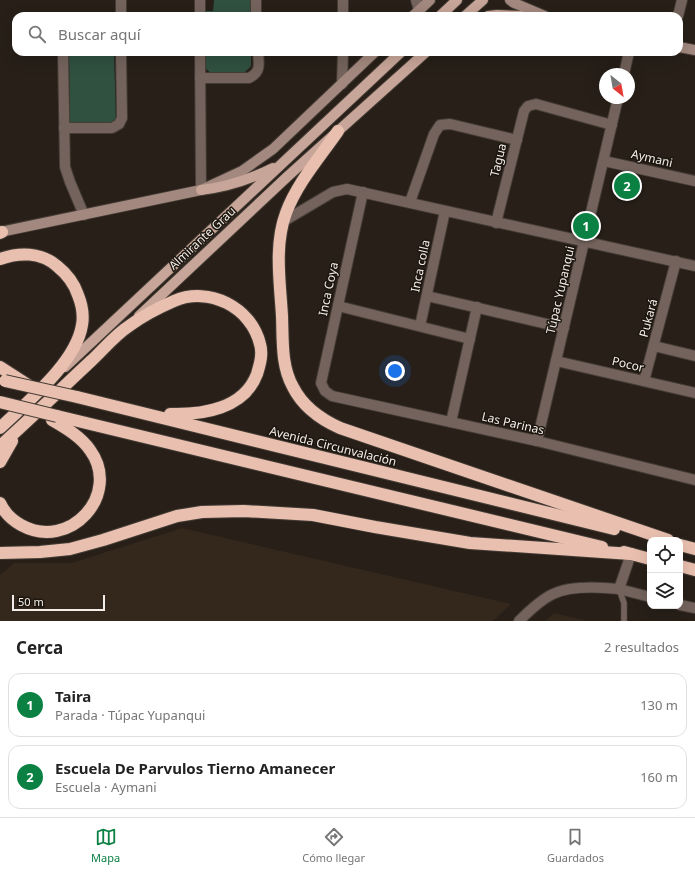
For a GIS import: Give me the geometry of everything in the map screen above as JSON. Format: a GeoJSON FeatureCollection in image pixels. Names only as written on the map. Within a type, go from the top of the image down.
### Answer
{"type":"FeatureCollection","features":[{"type":"Feature","properties":{"kind":"highway"},"geometry":{"type":"LineString","coordinates":[[338,131],[296,191],[284,221],[279,256],[284,361],[292,387],[302,402],[326,422],[355,434],[659,537]]}},
{"type":"Feature","properties":{"kind":"highway"},"geometry":{"type":"LineString","coordinates":[[0,259],[24,254],[34,255],[52,262],[72,281],[80,299],[83,315],[78,337],[66,359],[37,387]]}},
{"type":"Feature","properties":{"kind":"highway"},"geometry":{"type":"LineString","coordinates":[[128,326],[174,301],[189,296],[203,296],[220,300],[236,308],[252,326],[260,343],[261,361],[251,386],[228,405],[218,409],[195,414],[144,413]]}},
{"type":"Feature","properties":{"kind":"highway","name":"Almirante Grau"},"geometry":{"type":"LineString","coordinates":[[0,446],[128,326]]}},
{"type":"Feature","properties":{"kind":"highway"},"geometry":{"type":"LineString","coordinates":[[0,367],[5,379]]}},
{"type":"Feature","properties":{"kind":"highway","name":"Avenida Circunvalación"},"geometry":{"type":"LineString","coordinates":[[5,379],[648,537]]}},
{"type":"Feature","properties":{"kind":"highway","name":"Almirante Grau"},"geometry":{"type":"LineString","coordinates":[[0,428],[37,387]]}},
{"type":"Feature","properties":{"kind":"highway"},"geometry":{"type":"LineString","coordinates":[[0,402],[54,418],[647,558]]}},
{"type":"Feature","properties":{"kind":"highway"},"geometry":{"type":"LineString","coordinates":[[0,503],[6,512],[18,523],[34,530],[45,532],[69,528],[83,518],[89,510],[94,502],[99,488],[100,472],[98,464],[86,445],[54,418]]}},
{"type":"Feature","properties":{"kind":"highway"},"geometry":{"type":"LineString","coordinates":[[0,462],[7,448],[25,424]]}},
{"type":"Feature","properties":{"kind":"highway"},"geometry":{"type":"LineString","coordinates":[[0,553],[70,549],[177,516],[202,512],[251,511],[313,514],[375,527],[470,543],[631,554]]}},
{"type":"Feature","properties":{"kind":"highway"},"geometry":{"type":"LineString","coordinates":[[683,567],[695,570]]}},
{"type":"Feature","properties":{"kind":"main road"},"geometry":{"type":"LineString","coordinates":[[444,12],[457,0]]}},
{"type":"Feature","properties":{"kind":"main road"},"geometry":{"type":"LineString","coordinates":[[470,12],[483,0]]}},
{"type":"Feature","properties":{"kind":"main road","name":"Almirante Grau"},"geometry":{"type":"LineString","coordinates":[[37,387],[286,160],[392,56]]}},
{"type":"Feature","properties":{"kind":"main road","name":"Almirante Grau"},"geometry":{"type":"LineString","coordinates":[[128,326],[288,176],[422,56]]}},
{"type":"Feature","properties":{"kind":"main road"},"geometry":{"type":"LineString","coordinates":[[201,190],[245,181],[286,160]]}},
{"type":"Feature","properties":{"kind":"street"},"geometry":{"type":"LineString","coordinates":[[121,0],[121,12]]}},
{"type":"Feature","properties":{"kind":"street"},"geometry":{"type":"LineString","coordinates":[[200,0],[200,12]]}},
{"type":"Feature","properties":{"kind":"street"},"geometry":{"type":"LineString","coordinates":[[256,0],[256,12]]}},
{"type":"Feature","properties":{"kind":"street"},"geometry":{"type":"LineString","coordinates":[[343,0],[343,12]]}},
{"type":"Feature","properties":{"kind":"street"},"geometry":{"type":"LineString","coordinates":[[416,0],[416,12]]}},
{"type":"Feature","properties":{"kind":"street"},"geometry":{"type":"LineString","coordinates":[[417,12],[430,0]]}},
{"type":"Feature","properties":{"kind":"street"},"geometry":{"type":"LineString","coordinates":[[510,0],[535,12]]}},
{"type":"Feature","properties":{"kind":"street"},"geometry":{"type":"LineString","coordinates":[[679,12],[682,0]]}},
{"type":"Feature","properties":{"kind":"street"},"geometry":{"type":"LineString","coordinates":[[683,48],[695,50]]}},
{"type":"Feature","properties":{"kind":"street"},"geometry":{"type":"LineString","coordinates":[[63,56],[65,167],[84,215]]}},
{"type":"Feature","properties":{"kind":"street"},"geometry":{"type":"LineString","coordinates":[[64,128],[112,128],[119,124],[122,118],[121,56]]}},
{"type":"Feature","properties":{"kind":"street"},"geometry":{"type":"LineString","coordinates":[[200,56],[201,190]]}},
{"type":"Feature","properties":{"kind":"street"},"geometry":{"type":"LineString","coordinates":[[200,78],[249,78],[255,75],[259,68],[258,56]]}},
{"type":"Feature","properties":{"kind":"street"},"geometry":{"type":"LineString","coordinates":[[342,84],[343,56]]}},
{"type":"Feature","properties":{"kind":"street"},"geometry":{"type":"LineString","coordinates":[[1,232],[201,190],[236,174],[257,161],[288,136],[371,56]]}},
{"type":"Feature","properties":{"kind":"street"},"geometry":{"type":"LineString","coordinates":[[625,68],[628,56]]}},
{"type":"Feature","properties":{"kind":"street","name":"Tagua"},"geometry":{"type":"LineString","coordinates":[[496,223],[524,111],[528,106],[536,104],[612,125]]}},
{"type":"Feature","properties":{"kind":"street","name":"Túpac Yupanqui"},"geometry":{"type":"LineString","coordinates":[[537,441],[617,104]]}},
{"type":"Feature","properties":{"kind":"street"},"geometry":{"type":"LineString","coordinates":[[410,202],[434,134],[440,125],[450,124],[517,140]]}},
{"type":"Feature","properties":{"kind":"street","name":"Aymani"},"geometry":{"type":"LineString","coordinates":[[604,161],[695,181]]}},
{"type":"Feature","properties":{"kind":"street"},"geometry":{"type":"LineString","coordinates":[[284,221],[333,192],[347,189],[695,266]]}},
{"type":"Feature","properties":{"kind":"street","name":"Inca Coya"},"geometry":{"type":"LineString","coordinates":[[325,391],[321,383],[363,192]]}},
{"type":"Feature","properties":{"kind":"street","name":"Inca colla"},"geometry":{"type":"LineString","coordinates":[[420,326],[445,211]]}},
{"type":"Feature","properties":{"kind":"street","name":"Pukará"},"geometry":{"type":"LineString","coordinates":[[644,381],[676,261]]}},
{"type":"Feature","properties":{"kind":"street"},"geometry":{"type":"LineString","coordinates":[[426,296],[564,328]]}},
{"type":"Feature","properties":{"kind":"street"},"geometry":{"type":"LineString","coordinates":[[338,306],[470,339]]}},
{"type":"Feature","properties":{"kind":"street"},"geometry":{"type":"LineString","coordinates":[[451,422],[477,307]]}},
{"type":"Feature","properties":{"kind":"street","name":"Pocor"},"geometry":{"type":"LineString","coordinates":[[654,346],[695,356]]}},
{"type":"Feature","properties":{"kind":"street","name":"Pocor"},"geometry":{"type":"LineString","coordinates":[[556,361],[695,393]]}},
{"type":"Feature","properties":{"kind":"street","name":"Las Parinas"},"geometry":{"type":"LineString","coordinates":[[325,391],[332,396],[537,441],[695,480]]}},
{"type":"Feature","properties":{"kind":"street"},"geometry":{"type":"LineString","coordinates":[[619,589],[631,554]]}},
{"type":"Feature","properties":{"kind":"street"},"geometry":{"type":"LineString","coordinates":[[519,621],[530,610],[554,594],[577,588],[601,587],[619,589],[647,596]]}},
{"type":"Feature","properties":{"kind":"street"},"geometry":{"type":"LineString","coordinates":[[683,605],[695,608]]}},
{"type":"Feature","properties":{"kind":"lane"},"geometry":{"type":"LineString","coordinates":[[619,589],[624,603],[624,621]]}},
{"type":"Feature","properties":{"kind":"shaded area"},"geometry":{"type":"Polygon","coordinates":[[[182,528],[511,604],[493,621],[0,621],[0,575],[14,563],[71,563],[182,528]]]}},
{"type":"Feature","properties":{"kind":"shaded area"},"geometry":{"type":"Polygon","coordinates":[[[554,613],[587,621],[545,621],[554,613]]]}},
{"type":"Feature","properties":{"kind":"green space"},"geometry":{"type":"Polygon","coordinates":[[[214,0],[250,0],[251,12],[204,12],[213,11],[214,0]]]}},
{"type":"Feature","properties":{"kind":"green space"},"geometry":{"type":"Polygon","coordinates":[[[69,56],[114,56],[116,123],[70,124],[69,56]]]}},
{"type":"Feature","properties":{"kind":"green space"},"geometry":{"type":"Polygon","coordinates":[[[204,56],[251,56],[251,66],[242,75],[213,75],[204,67],[204,56]]]}},
{"type":"Feature","properties":{"kind":"place","name":"Escuela De Parvulos Tierno Amanecer"},"geometry":{"type":"Point","coordinates":[627,186]}},
{"type":"Feature","properties":{"kind":"place","name":"Taira"},"geometry":{"type":"Point","coordinates":[586,226]}}]}
